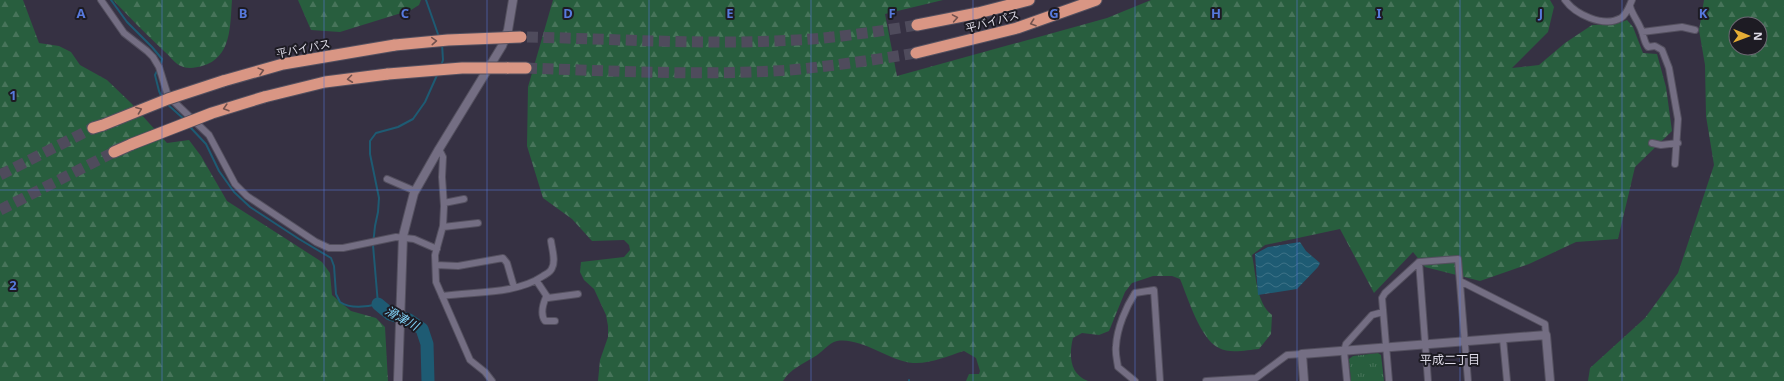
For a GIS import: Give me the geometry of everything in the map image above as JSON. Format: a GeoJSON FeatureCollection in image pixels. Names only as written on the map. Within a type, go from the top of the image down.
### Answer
{"type":"FeatureCollection","features":[{"type":"Feature","properties":{"kind":"highway","name":"平バイパス"},"geometry":{"type":"LineString","coordinates":[[917,25],[978,13],[1029,0]]}},
{"type":"Feature","properties":{"kind":"highway","name":"平バイパス"},"geometry":{"type":"LineString","coordinates":[[916,53],[1017,28],[1096,0]]}},
{"type":"Feature","properties":{"kind":"highway","name":"平バイパス"},"geometry":{"type":"LineString","coordinates":[[98,126],[168,99],[223,81],[283,64],[395,45],[448,40],[524,37]]}},
{"type":"Feature","properties":{"kind":"highway"},"geometry":{"type":"LineString","coordinates":[[114,152],[212,112],[325,82],[430,70],[526,68]]}},
{"type":"Feature","properties":{"kind":"street"},"geometry":{"type":"LineString","coordinates":[[101,0],[124,34],[147,50],[153,57],[168,96],[209,135],[235,184],[247,196],[316,242],[329,248],[343,248],[390,237],[403,237],[420,240],[437,249]]}},
{"type":"Feature","properties":{"kind":"street"},"geometry":{"type":"LineString","coordinates":[[398,381],[403,237],[415,191],[502,46],[508,30],[514,0]]}},
{"type":"Feature","properties":{"kind":"street"},"geometry":{"type":"LineString","coordinates":[[1565,0],[1570,8],[1594,20],[1608,21],[1621,18],[1626,13],[1631,3]]}},
{"type":"Feature","properties":{"kind":"street"},"geometry":{"type":"LineString","coordinates":[[1631,3],[1632,15],[1642,32],[1648,47],[1655,46],[1662,50],[1669,68],[1677,106],[1678,143],[1674,159],[1675,164]]}},
{"type":"Feature","properties":{"kind":"street"},"geometry":{"type":"LineString","coordinates":[[1642,32],[1682,27],[1695,30]]}},
{"type":"Feature","properties":{"kind":"street"},"geometry":{"type":"LineString","coordinates":[[1652,143],[1661,145],[1678,143]]}},
{"type":"Feature","properties":{"kind":"street"},"geometry":{"type":"LineString","coordinates":[[439,149],[443,156],[442,177],[444,203],[443,227],[437,249],[436,282],[470,360],[485,372],[492,381]]}},
{"type":"Feature","properties":{"kind":"street"},"geometry":{"type":"LineString","coordinates":[[387,179],[415,191]]}},
{"type":"Feature","properties":{"kind":"street"},"geometry":{"type":"LineString","coordinates":[[444,203],[464,199]]}},
{"type":"Feature","properties":{"kind":"street"},"geometry":{"type":"LineString","coordinates":[[443,227],[478,223]]}},
{"type":"Feature","properties":{"kind":"street"},"geometry":{"type":"LineString","coordinates":[[442,296],[487,293],[536,280],[554,265],[551,241]]}},
{"type":"Feature","properties":{"kind":"street"},"geometry":{"type":"LineString","coordinates":[[436,265],[458,266],[503,258],[507,263],[514,287]]}},
{"type":"Feature","properties":{"kind":"street"},"geometry":{"type":"LineString","coordinates":[[1389,381],[1382,298],[1419,262],[1458,259],[1468,381]]}},
{"type":"Feature","properties":{"kind":"street"},"geometry":{"type":"LineString","coordinates":[[1419,262],[1428,381]]}},
{"type":"Feature","properties":{"kind":"street"},"geometry":{"type":"LineString","coordinates":[[536,280],[546,297],[550,299],[578,294]]}},
{"type":"Feature","properties":{"kind":"street"},"geometry":{"type":"LineString","coordinates":[[1460,281],[1545,324],[1550,381]]}},
{"type":"Feature","properties":{"kind":"street"},"geometry":{"type":"LineString","coordinates":[[1135,381],[1118,368],[1116,347],[1117,338],[1129,303],[1135,293],[1154,290],[1160,381]]}},
{"type":"Feature","properties":{"kind":"street"},"geometry":{"type":"LineString","coordinates":[[546,297],[542,317],[545,321],[555,321]]}},
{"type":"Feature","properties":{"kind":"street"},"geometry":{"type":"LineString","coordinates":[[1347,381],[1344,351],[1346,344],[1372,315],[1383,312]]}},
{"type":"Feature","properties":{"kind":"street"},"geometry":{"type":"LineString","coordinates":[[1207,381],[1256,379],[1286,354],[1386,348],[1546,335]]}},
{"type":"Feature","properties":{"kind":"street"},"geometry":{"type":"LineString","coordinates":[[1503,338],[1507,381]]}},
{"type":"Feature","properties":{"kind":"street"},"geometry":{"type":"LineString","coordinates":[[1302,354],[1304,381]]}},
{"type":"Feature","properties":{"kind":"green space"},"geometry":{"type":"Polygon","coordinates":[[[0,0],[23,0],[39,43],[59,46],[71,52],[80,65],[107,80],[131,103],[167,143],[189,140],[201,156],[227,201],[322,262],[330,273],[332,295],[351,311],[376,318],[385,327],[388,381],[0,381],[0,0]]]}},
{"type":"Feature","properties":{"kind":"green space"},"geometry":{"type":"Polygon","coordinates":[[[113,0],[232,0],[228,39],[219,56],[212,62],[197,67],[183,67],[175,62],[113,0]]]}},
{"type":"Feature","properties":{"kind":"green space"},"geometry":{"type":"Polygon","coordinates":[[[298,0],[421,0],[419,5],[411,10],[340,32],[311,30],[298,0]]]}},
{"type":"Feature","properties":{"kind":"green space"},"geometry":{"type":"Polygon","coordinates":[[[553,0],[943,0],[885,14],[897,76],[1107,18],[1151,0],[1550,0],[1554,7],[1548,32],[1512,68],[1539,65],[1565,43],[1592,25],[1616,24],[1627,20],[1633,27],[1643,53],[1657,54],[1666,87],[1672,131],[1635,167],[1618,239],[1576,242],[1529,264],[1480,281],[1425,267],[1413,252],[1374,293],[1340,229],[1265,245],[1252,255],[1260,296],[1267,310],[1272,315],[1271,334],[1259,349],[1228,351],[1219,348],[1212,343],[1200,327],[1180,279],[1172,276],[1153,276],[1132,283],[1125,292],[1109,331],[1099,335],[1082,333],[1073,338],[1071,357],[1074,369],[1077,374],[1088,381],[966,381],[969,374],[979,374],[980,371],[976,358],[964,351],[933,361],[913,363],[894,358],[856,342],[837,341],[793,370],[783,381],[598,381],[600,360],[608,337],[608,326],[606,315],[594,289],[584,280],[580,272],[581,262],[624,257],[630,250],[629,245],[624,240],[592,241],[572,219],[543,198],[527,146],[528,87],[553,0]]]}},
{"type":"Feature","properties":{"kind":"green space"},"geometry":{"type":"Polygon","coordinates":[[[1704,0],[1784,0],[1784,381],[1588,381],[1590,368],[1645,318],[1678,273],[1714,165],[1706,116],[1705,65],[1699,30],[1704,0]]]}},
{"type":"Feature","properties":{"kind":"green space"},"geometry":{"type":"Polygon","coordinates":[[[1378,353],[1381,355],[1384,381],[1351,381],[1349,359],[1353,356],[1378,353]]]}},
{"type":"Feature","properties":{"kind":"water"},"geometry":{"type":"Polygon","coordinates":[[[1300,242],[1306,251],[1320,263],[1318,267],[1297,289],[1258,295],[1255,254],[1268,247],[1300,242]]]}},
{"type":"Feature","properties":{"kind":"waterway"},"geometry":{"type":"LineString","coordinates":[[111,0],[127,22],[162,59],[155,75],[162,98]]}},
{"type":"Feature","properties":{"kind":"waterway"},"geometry":{"type":"LineString","coordinates":[[426,0],[439,37]]}},
{"type":"Feature","properties":{"kind":"waterway"},"geometry":{"type":"LineString","coordinates":[[441,66],[443,60],[442,44]]}},
{"type":"Feature","properties":{"kind":"waterway"},"geometry":{"type":"LineString","coordinates":[[190,127],[206,144],[219,171],[234,192],[250,207],[331,258],[334,266],[336,294],[340,302],[349,306],[364,307],[374,305],[378,304],[373,245],[379,198],[370,154],[370,141],[376,133],[398,127],[413,119],[425,102],[438,73]]}},
{"type":"Feature","properties":{"kind":"waterway"},"geometry":{"type":"LineString","coordinates":[[166,103],[185,120]]}},
{"type":"Feature","properties":{"kind":"waterway","name":"滑津川"},"geometry":{"type":"LineString","coordinates":[[378,304],[390,314],[409,320],[422,329],[427,344],[428,381]]}},
{"type":"Feature","properties":{"kind":"tunnel"},"geometry":{"type":"LineString","coordinates":[[527,37],[705,42],[777,41],[812,39],[917,25]]}},
{"type":"Feature","properties":{"kind":"tunnel"},"geometry":{"type":"LineString","coordinates":[[526,68],[658,72],[757,72],[822,67],[916,53]]}},
{"type":"Feature","properties":{"kind":"tunnel"},"geometry":{"type":"LineString","coordinates":[[0,175],[93,128]]}},
{"type":"Feature","properties":{"kind":"tunnel"},"geometry":{"type":"LineString","coordinates":[[0,210],[114,152]]}},
{"type":"Feature","properties":{"kind":"district","name":"平成二丁目"},"geometry":{"type":"Point","coordinates":[1450,359]}}]}
